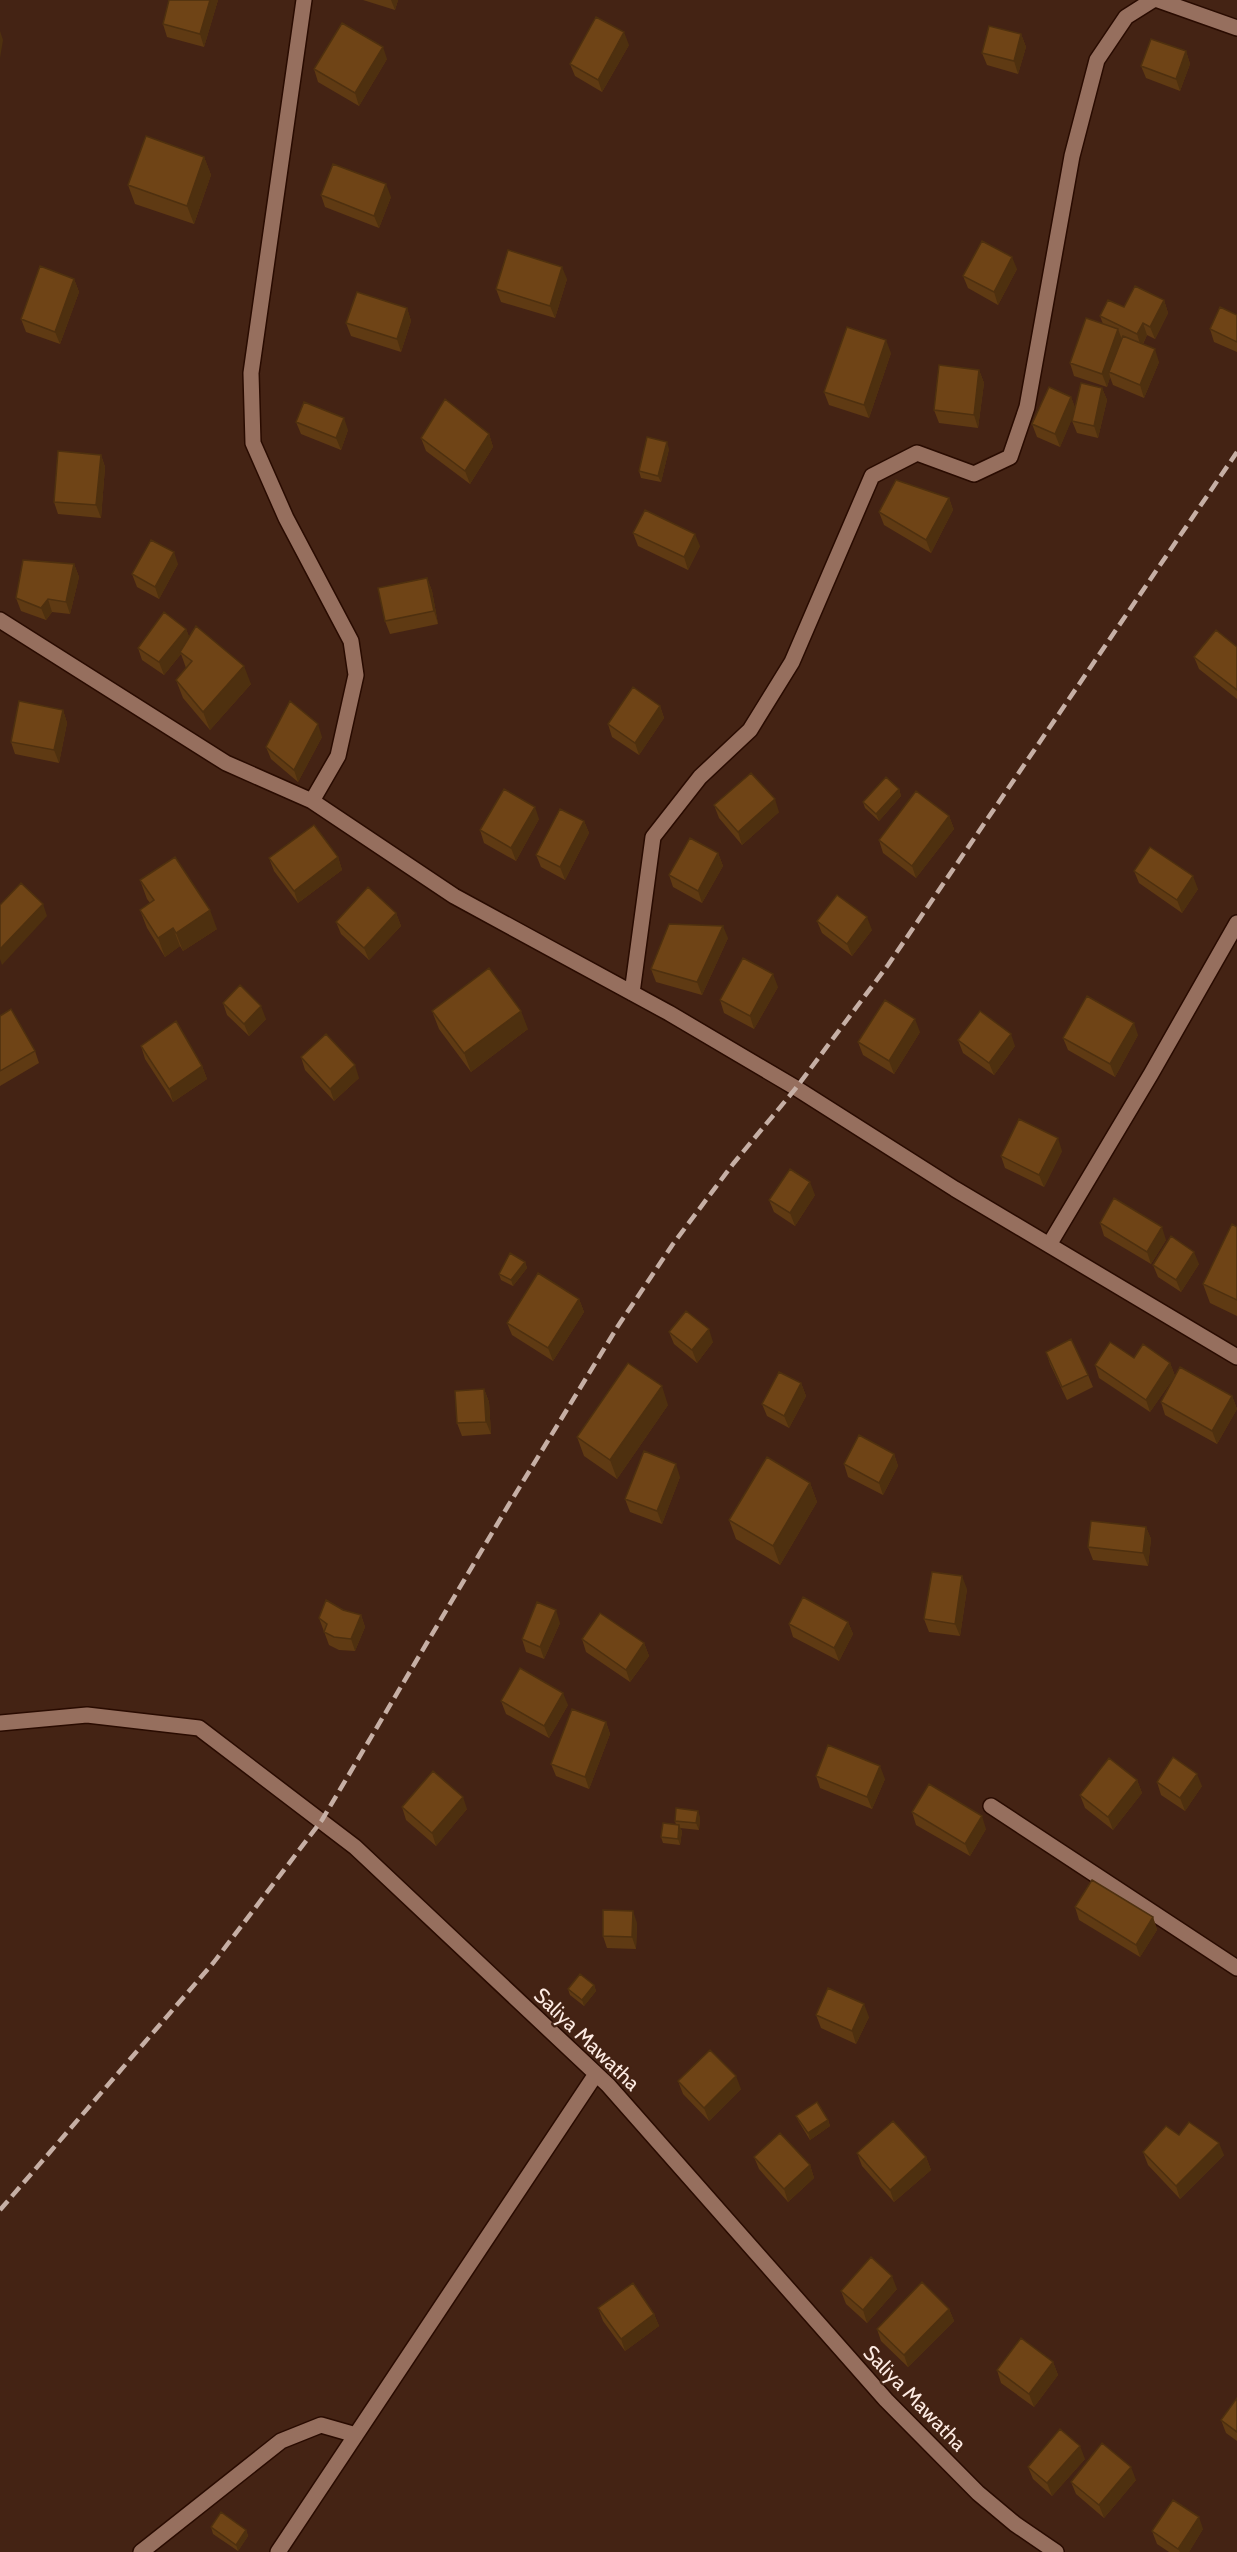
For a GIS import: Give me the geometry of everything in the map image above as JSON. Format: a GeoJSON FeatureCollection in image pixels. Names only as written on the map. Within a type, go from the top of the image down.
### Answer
{"type":"FeatureCollection","features":[{"type":"Feature","properties":{"kind":"street"},"geometry":{"type":"LineString","coordinates":[[304,0],[251,373],[253,443],[286,518],[351,640],[356,675],[338,756],[312,801]]}},
{"type":"Feature","properties":{"kind":"street"},"geometry":{"type":"LineString","coordinates":[[632,993],[653,837],[700,777],[750,730],[792,662],[872,476],[917,453],[974,474],[1010,457],[1027,407],[1072,156],[1097,60],[1126,17],[1153,0]]}},
{"type":"Feature","properties":{"kind":"street"},"geometry":{"type":"LineString","coordinates":[[1158,0],[1237,28]]}},
{"type":"Feature","properties":{"kind":"street"},"geometry":{"type":"LineString","coordinates":[[0,620],[226,763],[312,801],[453,896],[632,993],[796,1088],[955,1190],[1237,1357]]}},
{"type":"Feature","properties":{"kind":"street"},"geometry":{"type":"LineString","coordinates":[[1049,1245],[1151,1074],[1237,923]]}},
{"type":"Feature","properties":{"kind":"street","name":"Saliya Mawatha"},"geometry":{"type":"LineString","coordinates":[[0,1723],[87,1715],[198,1728],[355,1847],[596,2074],[886,2400],[978,2493],[1015,2524],[1056,2552]]}},
{"type":"Feature","properties":{"kind":"street"},"geometry":{"type":"LineString","coordinates":[[991,1806],[1237,1968]]}},
{"type":"Feature","properties":{"kind":"street"},"geometry":{"type":"LineString","coordinates":[[278,2552],[596,2074]]}},
{"type":"Feature","properties":{"kind":"street"},"geometry":{"type":"LineString","coordinates":[[141,2552],[281,2441],[321,2425],[356,2435]]}},
{"type":"Feature","properties":{"kind":"building"},"geometry":{"type":"Polygon","coordinates":[[[169,0],[210,0],[200,34],[163,24],[169,0]]]}},
{"type":"Feature","properties":{"kind":"building"},"geometry":{"type":"Polygon","coordinates":[[[596,17],[624,32],[598,80],[570,64],[596,17]]]}},
{"type":"Feature","properties":{"kind":"building"},"geometry":{"type":"Polygon","coordinates":[[[342,23],[383,47],[355,93],[314,69],[342,23]]]}},
{"type":"Feature","properties":{"kind":"building"},"geometry":{"type":"Polygon","coordinates":[[[989,26],[1021,34],[1014,61],[982,53],[989,26]]]}},
{"type":"Feature","properties":{"kind":"building"},"geometry":{"type":"Polygon","coordinates":[[[1151,39],[1186,51],[1176,79],[1141,66],[1151,39]]]}},
{"type":"Feature","properties":{"kind":"building"},"geometry":{"type":"Polygon","coordinates":[[[146,136],[204,157],[187,206],[128,185],[146,136]]]}},
{"type":"Feature","properties":{"kind":"building"},"geometry":{"type":"Polygon","coordinates":[[[333,164],[386,184],[374,216],[321,195],[333,164]]]}},
{"type":"Feature","properties":{"kind":"building"},"geometry":{"type":"Polygon","coordinates":[[[982,241],[1012,257],[994,292],[963,276],[982,241]]]}},
{"type":"Feature","properties":{"kind":"building"},"geometry":{"type":"Polygon","coordinates":[[[508,250],[562,267],[550,306],[496,289],[508,250]]]}},
{"type":"Feature","properties":{"kind":"building"},"geometry":{"type":"Polygon","coordinates":[[[40,266],[74,279],[55,332],[21,319],[40,266]]]}},
{"type":"Feature","properties":{"kind":"building"},"geometry":{"type":"Polygon","coordinates":[[[1135,286],[1164,300],[1150,327],[1143,323],[1137,334],[1100,316],[1108,300],[1124,307],[1135,286]]]}},
{"type":"Feature","properties":{"kind":"building"},"geometry":{"type":"Polygon","coordinates":[[[357,292],[407,308],[397,339],[346,323],[357,292]]]}},
{"type":"Feature","properties":{"kind":"building"},"geometry":{"type":"Polygon","coordinates":[[[1220,307],[1237,315],[1237,342],[1210,329],[1220,307]]]}},
{"type":"Feature","properties":{"kind":"building"},"geometry":{"type":"Polygon","coordinates":[[[1086,318],[1118,329],[1102,374],[1070,363],[1086,318]]]}},
{"type":"Feature","properties":{"kind":"building"},"geometry":{"type":"Polygon","coordinates":[[[847,327],[886,340],[864,405],[824,392],[847,327]]]}},
{"type":"Feature","properties":{"kind":"building"},"geometry":{"type":"Polygon","coordinates":[[[1123,336],[1155,349],[1140,385],[1109,372],[1123,336]]]}},
{"type":"Feature","properties":{"kind":"building"},"geometry":{"type":"Polygon","coordinates":[[[939,365],[979,370],[974,415],[934,410],[939,365]]]}},
{"type":"Feature","properties":{"kind":"building"},"geometry":{"type":"Polygon","coordinates":[[[1081,383],[1102,388],[1094,426],[1072,421],[1081,383]]]}},
{"type":"Feature","properties":{"kind":"building"},"geometry":{"type":"Polygon","coordinates":[[[1049,387],[1071,397],[1055,434],[1032,424],[1049,387]]]}},
{"type":"Feature","properties":{"kind":"building"},"geometry":{"type":"Polygon","coordinates":[[[445,399],[489,434],[465,471],[421,438],[445,399]]]}},
{"type":"Feature","properties":{"kind":"building"},"geometry":{"type":"Polygon","coordinates":[[[304,402],[344,418],[336,438],[296,422],[304,402]]]}},
{"type":"Feature","properties":{"kind":"building"},"geometry":{"type":"Polygon","coordinates":[[[647,437],[667,442],[658,476],[639,471],[647,437]]]}},
{"type":"Feature","properties":{"kind":"building"},"geometry":{"type":"Polygon","coordinates":[[[58,451],[101,455],[96,505],[54,502],[58,451]]]}},
{"type":"Feature","properties":{"kind":"building"},"geometry":{"type":"Polygon","coordinates":[[[896,480],[949,498],[926,540],[879,512],[896,480]]]}},
{"type":"Feature","properties":{"kind":"building"},"geometry":{"type":"Polygon","coordinates":[[[645,510],[695,534],[684,557],[633,533],[645,510]]]}},
{"type":"Feature","properties":{"kind":"building"},"geometry":{"type":"Polygon","coordinates":[[[151,540],[174,552],[155,587],[132,574],[151,540]]]}},
{"type":"Feature","properties":{"kind":"building"},"geometry":{"type":"Polygon","coordinates":[[[23,560],[74,564],[66,602],[48,599],[41,608],[16,598],[23,560]]]}},
{"type":"Feature","properties":{"kind":"building"},"geometry":{"type":"Polygon","coordinates":[[[427,578],[434,611],[385,621],[378,588],[427,578]]]}},
{"type":"Feature","properties":{"kind":"building"},"geometry":{"type":"Polygon","coordinates":[[[164,612],[186,629],[159,662],[138,648],[164,612]]]}},
{"type":"Feature","properties":{"kind":"building"},"geometry":{"type":"Polygon","coordinates":[[[196,626],[244,666],[203,712],[176,680],[192,661],[180,652],[196,626]]]}},
{"type":"Feature","properties":{"kind":"building"},"geometry":{"type":"Polygon","coordinates":[[[1216,630],[1237,647],[1237,690],[1194,657],[1216,630]]]}},
{"type":"Feature","properties":{"kind":"building"},"geometry":{"type":"Polygon","coordinates":[[[633,687],[660,706],[635,743],[608,724],[633,687]]]}},
{"type":"Feature","properties":{"kind":"building"},"geometry":{"type":"Polygon","coordinates":[[[19,701],[63,710],[54,750],[11,742],[19,701]]]}},
{"type":"Feature","properties":{"kind":"building"},"geometry":{"type":"Polygon","coordinates":[[[290,701],[318,724],[294,770],[266,747],[290,701]]]}},
{"type":"Feature","properties":{"kind":"building"},"geometry":{"type":"Polygon","coordinates":[[[751,773],[775,799],[738,832],[714,805],[751,773]]]}},
{"type":"Feature","properties":{"kind":"building"},"geometry":{"type":"Polygon","coordinates":[[[886,777],[899,789],[876,814],[863,802],[886,777]]]}},
{"type":"Feature","properties":{"kind":"building"},"geometry":{"type":"Polygon","coordinates":[[[504,789],[535,807],[511,848],[480,830],[504,789]]]}},
{"type":"Feature","properties":{"kind":"building"},"geometry":{"type":"Polygon","coordinates":[[[916,791],[949,816],[912,866],[879,840],[916,791]]]}},
{"type":"Feature","properties":{"kind":"building"},"geometry":{"type":"Polygon","coordinates":[[[560,809],[584,821],[560,867],[536,855],[560,809]]]}},
{"type":"Feature","properties":{"kind":"building"},"geometry":{"type":"Polygon","coordinates":[[[314,825],[338,857],[294,891],[269,858],[314,825]]]}},
{"type":"Feature","properties":{"kind":"building"},"geometry":{"type":"Polygon","coordinates":[[[690,838],[718,853],[698,891],[669,875],[690,838]]]}},
{"type":"Feature","properties":{"kind":"building"},"geometry":{"type":"Polygon","coordinates":[[[1150,847],[1193,876],[1177,900],[1134,871],[1150,847]]]}},
{"type":"Feature","properties":{"kind":"building"},"geometry":{"type":"Polygon","coordinates":[[[175,857],[210,910],[176,933],[173,928],[158,938],[140,910],[154,900],[140,880],[175,857]]]}},
{"type":"Feature","properties":{"kind":"building"},"geometry":{"type":"Polygon","coordinates":[[[21,883],[43,904],[0,949],[0,905],[21,883]]]}},
{"type":"Feature","properties":{"kind":"building"},"geometry":{"type":"Polygon","coordinates":[[[368,887],[396,913],[364,948],[336,922],[368,887]]]}},
{"type":"Feature","properties":{"kind":"building"},"geometry":{"type":"Polygon","coordinates":[[[837,895],[867,917],[847,944],[817,921],[837,895]]]}},
{"type":"Feature","properties":{"kind":"building"},"geometry":{"type":"Polygon","coordinates":[[[669,924],[723,926],[697,982],[651,969],[669,924]]]}},
{"type":"Feature","properties":{"kind":"building"},"geometry":{"type":"Polygon","coordinates":[[[743,958],[773,974],[750,1016],[720,1000],[743,958]]]}},
{"type":"Feature","properties":{"kind":"building"},"geometry":{"type":"Polygon","coordinates":[[[489,968],[521,1011],[464,1053],[432,1011],[489,968]]]}},
{"type":"Feature","properties":{"kind":"building"},"geometry":{"type":"Polygon","coordinates":[[[240,985],[261,1006],[244,1024],[223,1003],[240,985]]]}},
{"type":"Feature","properties":{"kind":"building"},"geometry":{"type":"Polygon","coordinates":[[[1087,996],[1134,1023],[1110,1064],[1063,1038],[1087,996]]]}},
{"type":"Feature","properties":{"kind":"building"},"geometry":{"type":"Polygon","coordinates":[[[885,1000],[915,1019],[889,1061],[858,1042],[885,1000]]]}},
{"type":"Feature","properties":{"kind":"building"},"geometry":{"type":"Polygon","coordinates":[[[11,1009],[35,1051],[0,1071],[0,1016],[11,1009]]]}},
{"type":"Feature","properties":{"kind":"building"},"geometry":{"type":"Polygon","coordinates":[[[980,1011],[1011,1034],[989,1063],[958,1040],[980,1011]]]}},
{"type":"Feature","properties":{"kind":"building"},"geometry":{"type":"Polygon","coordinates":[[[176,1021],[202,1066],[169,1089],[141,1046],[176,1021]]]}},
{"type":"Feature","properties":{"kind":"building"},"geometry":{"type":"Polygon","coordinates":[[[326,1034],[355,1065],[330,1089],[301,1057],[326,1034]]]}},
{"type":"Feature","properties":{"kind":"building"},"geometry":{"type":"Polygon","coordinates":[[[1019,1119],[1058,1138],[1039,1175],[1001,1156],[1019,1119]]]}},
{"type":"Feature","properties":{"kind":"building"},"geometry":{"type":"Polygon","coordinates":[[[790,1169],[810,1182],[790,1213],[769,1200],[790,1169]]]}},
{"type":"Feature","properties":{"kind":"building"},"geometry":{"type":"Polygon","coordinates":[[[1114,1198],[1162,1227],[1147,1252],[1100,1223],[1114,1198]]]}},
{"type":"Feature","properties":{"kind":"building"},"geometry":{"type":"Polygon","coordinates":[[[1232,1224],[1237,1227],[1237,1300],[1203,1284],[1232,1224]]]}},
{"type":"Feature","properties":{"kind":"building"},"geometry":{"type":"Polygon","coordinates":[[[1171,1236],[1194,1252],[1176,1280],[1153,1265],[1171,1236]]]}},
{"type":"Feature","properties":{"kind":"building"},"geometry":{"type":"Polygon","coordinates":[[[510,1253],[525,1262],[511,1280],[499,1274],[510,1253]]]}},
{"type":"Feature","properties":{"kind":"building"},"geometry":{"type":"Polygon","coordinates":[[[538,1273],[579,1299],[548,1348],[507,1323],[538,1273]]]}},
{"type":"Feature","properties":{"kind":"building"},"geometry":{"type":"Polygon","coordinates":[[[686,1311],[709,1329],[692,1350],[669,1332],[686,1311]]]}},
{"type":"Feature","properties":{"kind":"building"},"geometry":{"type":"Polygon","coordinates":[[[1071,1339],[1088,1375],[1062,1387],[1046,1352],[1071,1339]]]}},
{"type":"Feature","properties":{"kind":"building"},"geometry":{"type":"Polygon","coordinates":[[[1110,1342],[1134,1358],[1143,1344],[1170,1363],[1146,1400],[1095,1365],[1110,1342]]]}},
{"type":"Feature","properties":{"kind":"building"},"geometry":{"type":"Polygon","coordinates":[[[628,1363],[662,1386],[610,1460],[577,1437],[628,1363]]]}},
{"type":"Feature","properties":{"kind":"building"},"geometry":{"type":"Polygon","coordinates":[[[1180,1367],[1232,1396],[1212,1431],[1161,1402],[1180,1367]]]}},
{"type":"Feature","properties":{"kind":"building"},"geometry":{"type":"Polygon","coordinates":[[[779,1372],[801,1383],[784,1416],[762,1404],[779,1372]]]}},
{"type":"Feature","properties":{"kind":"building"},"geometry":{"type":"Polygon","coordinates":[[[484,1389],[486,1422],[457,1423],[455,1391],[484,1389]]]}},
{"type":"Feature","properties":{"kind":"building"},"geometry":{"type":"Polygon","coordinates":[[[859,1435],[894,1454],[879,1483],[844,1464],[859,1435]]]}},
{"type":"Feature","properties":{"kind":"building"},"geometry":{"type":"Polygon","coordinates":[[[644,1451],[676,1464],[657,1511],[625,1499],[644,1451]]]}},
{"type":"Feature","properties":{"kind":"building"},"geometry":{"type":"Polygon","coordinates":[[[767,1457],[810,1483],[773,1546],[729,1520],[767,1457]]]}},
{"type":"Feature","properties":{"kind":"building"},"geometry":{"type":"Polygon","coordinates":[[[1091,1521],[1146,1527],[1143,1553],[1088,1547],[1091,1521]]]}},
{"type":"Feature","properties":{"kind":"building"},"geometry":{"type":"Polygon","coordinates":[[[932,1572],[962,1576],[955,1624],[924,1619],[932,1572]]]}},
{"type":"Feature","properties":{"kind":"building"},"geometry":{"type":"Polygon","coordinates":[[[803,1597],[848,1622],[834,1648],[789,1624],[803,1597]]]}},
{"type":"Feature","properties":{"kind":"building"},"geometry":{"type":"Polygon","coordinates":[[[326,1600],[343,1610],[361,1615],[351,1639],[334,1637],[324,1632],[327,1624],[319,1618],[326,1600]]]}},
{"type":"Feature","properties":{"kind":"building"},"geometry":{"type":"Polygon","coordinates":[[[537,1602],[556,1610],[540,1647],[522,1639],[537,1602]]]}},
{"type":"Feature","properties":{"kind":"building"},"geometry":{"type":"Polygon","coordinates":[[[600,1613],[644,1643],[626,1670],[582,1639],[600,1613]]]}},
{"type":"Feature","properties":{"kind":"building"},"geometry":{"type":"Polygon","coordinates":[[[520,1668],[563,1693],[544,1726],[501,1701],[520,1668]]]}},
{"type":"Feature","properties":{"kind":"building"},"geometry":{"type":"Polygon","coordinates":[[[572,1709],[606,1722],[585,1777],[551,1764],[572,1709]]]}},
{"type":"Feature","properties":{"kind":"building"},"geometry":{"type":"Polygon","coordinates":[[[828,1745],[880,1766],[867,1797],[816,1776],[828,1745]]]}},
{"type":"Feature","properties":{"kind":"building"},"geometry":{"type":"Polygon","coordinates":[[[1173,1757],[1197,1774],[1180,1798],[1157,1782],[1173,1757]]]}},
{"type":"Feature","properties":{"kind":"building"},"geometry":{"type":"Polygon","coordinates":[[[1109,1758],[1137,1780],[1108,1817],[1080,1795],[1109,1758]]]}},
{"type":"Feature","properties":{"kind":"building"},"geometry":{"type":"Polygon","coordinates":[[[433,1771],[463,1797],[432,1833],[402,1807],[433,1771]]]}},
{"type":"Feature","properties":{"kind":"building"},"geometry":{"type":"Polygon","coordinates":[[[929,1784],[982,1816],[965,1844],[912,1812],[929,1784]]]}},
{"type":"Feature","properties":{"kind":"building"},"geometry":{"type":"Polygon","coordinates":[[[676,1808],[698,1811],[696,1823],[675,1821],[676,1808]]]}},
{"type":"Feature","properties":{"kind":"building"},"geometry":{"type":"Polygon","coordinates":[[[663,1823],[679,1825],[678,1839],[661,1837],[663,1823]]]}},
{"type":"Feature","properties":{"kind":"building"},"geometry":{"type":"Polygon","coordinates":[[[1092,1880],[1153,1917],[1136,1945],[1075,1907],[1092,1880]]]}},
{"type":"Feature","properties":{"kind":"building"},"geometry":{"type":"Polygon","coordinates":[[[603,1910],[633,1911],[632,1937],[603,1936],[603,1910]]]}},
{"type":"Feature","properties":{"kind":"building"},"geometry":{"type":"Polygon","coordinates":[[[580,1974],[594,1985],[582,2000],[568,1989],[580,1974]]]}},
{"type":"Feature","properties":{"kind":"building"},"geometry":{"type":"Polygon","coordinates":[[[828,1988],[864,2004],[852,2031],[816,2015],[828,1988]]]}},
{"type":"Feature","properties":{"kind":"building"},"geometry":{"type":"Polygon","coordinates":[[[710,2050],[736,2076],[704,2108],[678,2081],[710,2050]]]}},
{"type":"Feature","properties":{"kind":"building"},"geometry":{"type":"Polygon","coordinates":[[[817,2102],[828,2120],[808,2133],[796,2116],[817,2102]]]}},
{"type":"Feature","properties":{"kind":"building"},"geometry":{"type":"Polygon","coordinates":[[[893,2121],[926,2157],[890,2190],[857,2153],[893,2121]]]}},
{"type":"Feature","properties":{"kind":"building"},"geometry":{"type":"Polygon","coordinates":[[[1189,2122],[1219,2143],[1176,2186],[1143,2152],[1166,2126],[1179,2135],[1189,2122]]]}},
{"type":"Feature","properties":{"kind":"building"},"geometry":{"type":"Polygon","coordinates":[[[780,2133],[810,2165],[784,2189],[754,2157],[780,2133]]]}},
{"type":"Feature","properties":{"kind":"building"},"geometry":{"type":"Polygon","coordinates":[[[871,2257],[892,2276],[863,2310],[841,2291],[871,2257]]]}},
{"type":"Feature","properties":{"kind":"building"},"geometry":{"type":"Polygon","coordinates":[[[922,2282],[949,2309],[904,2355],[877,2329],[922,2282]]]}},
{"type":"Feature","properties":{"kind":"building"},"geometry":{"type":"Polygon","coordinates":[[[633,2283],[654,2314],[621,2339],[598,2308],[633,2283]]]}},
{"type":"Feature","properties":{"kind":"building"},"geometry":{"type":"Polygon","coordinates":[[[1021,2338],[1053,2362],[1029,2394],[997,2370],[1021,2338]]]}},
{"type":"Feature","properties":{"kind":"building"},"geometry":{"type":"Polygon","coordinates":[[[1237,2398],[1237,2432],[1221,2420],[1237,2398]]]}},
{"type":"Feature","properties":{"kind":"building"},"geometry":{"type":"Polygon","coordinates":[[[1060,2429],[1080,2446],[1047,2483],[1028,2467],[1060,2429]]]}},
{"type":"Feature","properties":{"kind":"building"},"geometry":{"type":"Polygon","coordinates":[[[1102,2443],[1131,2467],[1099,2505],[1071,2482],[1102,2443]]]}},
{"type":"Feature","properties":{"kind":"building"},"geometry":{"type":"Polygon","coordinates":[[[1173,2500],[1199,2517],[1178,2549],[1152,2531],[1173,2500]]]}},
{"type":"Feature","properties":{"kind":"building"},"geometry":{"type":"Polygon","coordinates":[[[221,2512],[246,2530],[236,2545],[211,2527],[221,2512]]]}},
{"type":"Feature","properties":{"kind":"railway"},"geometry":{"type":"LineString","coordinates":[[0,2210],[214,1962],[322,1820],[508,1506],[618,1326],[673,1244],[733,1164],[796,1088],[888,965],[1237,452]]}}]}
